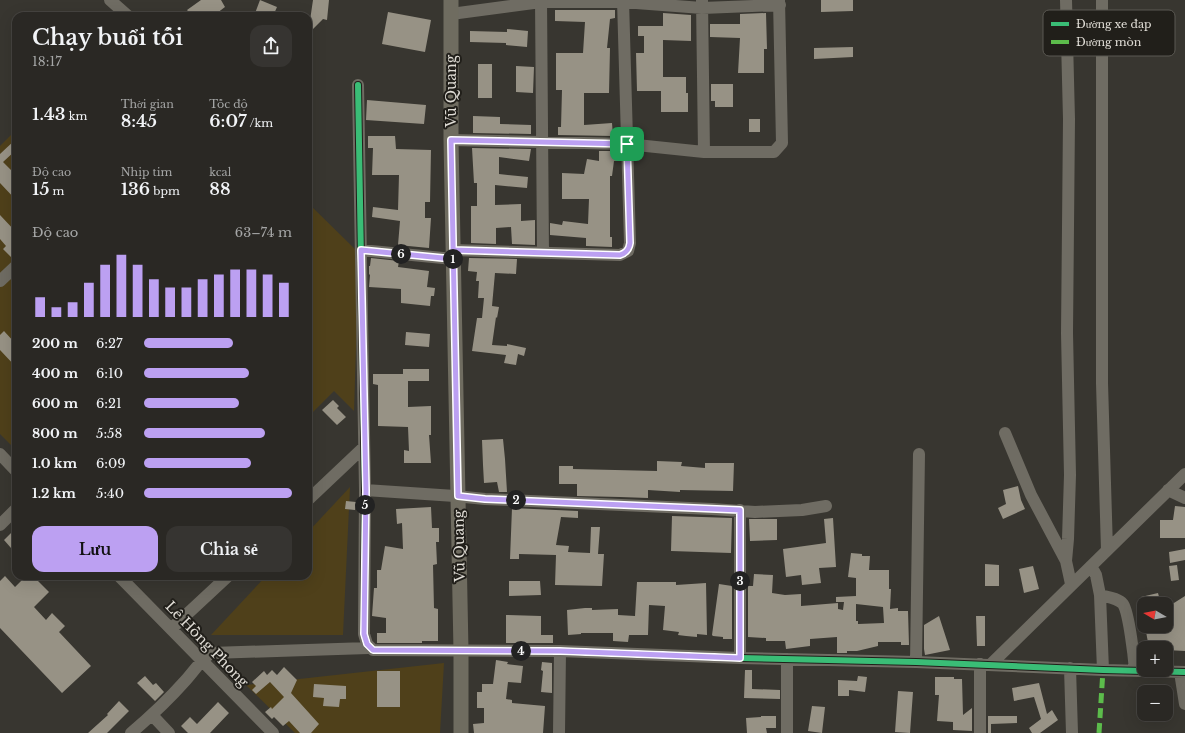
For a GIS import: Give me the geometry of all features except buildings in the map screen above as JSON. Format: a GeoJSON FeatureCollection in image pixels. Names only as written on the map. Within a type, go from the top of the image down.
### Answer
{"type":"FeatureCollection","features":[{"type":"Feature","properties":{"kind":"main road","name":"Vũ Quang"},"geometry":{"type":"LineString","coordinates":[[451,7],[451,140],[461,651],[461,733]]}},
{"type":"Feature","properties":{"kind":"street"},"geometry":{"type":"LineString","coordinates":[[110,0],[124,12]]}},
{"type":"Feature","properties":{"kind":"street"},"geometry":{"type":"LineString","coordinates":[[1066,0],[1066,10]]}},
{"type":"Feature","properties":{"kind":"street"},"geometry":{"type":"LineString","coordinates":[[1102,0],[1102,10]]}},
{"type":"Feature","properties":{"kind":"street"},"geometry":{"type":"LineString","coordinates":[[542,1],[543,253]]}},
{"type":"Feature","properties":{"kind":"street"},"geometry":{"type":"LineString","coordinates":[[451,7],[542,1],[623,1],[702,4],[780,3],[782,143],[774,152],[704,152],[627,144],[451,140]]}},
{"type":"Feature","properties":{"kind":"street"},"geometry":{"type":"LineString","coordinates":[[361,250],[453,255],[543,253],[620,255],[628,251],[630,243],[623,1]]}},
{"type":"Feature","properties":{"kind":"street"},"geometry":{"type":"LineString","coordinates":[[702,4],[704,152]]}},
{"type":"Feature","properties":{"kind":"street"},"geometry":{"type":"LineString","coordinates":[[1066,561],[1070,475],[1067,333],[1069,119],[1067,56]]}},
{"type":"Feature","properties":{"kind":"street"},"geometry":{"type":"LineString","coordinates":[[1102,56],[1102,383],[1107,550]]}},
{"type":"Feature","properties":{"kind":"street"},"geometry":{"type":"LineString","coordinates":[[358,85],[366,490],[364,634],[367,644],[373,650],[560,651],[740,658],[985,664],[1103,670],[1183,672],[1185,704]]}},
{"type":"Feature","properties":{"kind":"street"},"geometry":{"type":"LineString","coordinates":[[0,280],[12,270]]}},
{"type":"Feature","properties":{"kind":"street"},"geometry":{"type":"LineString","coordinates":[[1004,433],[1031,495],[1066,561],[1071,584]]}},
{"type":"Feature","properties":{"kind":"street"},"geometry":{"type":"LineString","coordinates":[[312,496],[364,447]]}},
{"type":"Feature","properties":{"kind":"street"},"geometry":{"type":"LineString","coordinates":[[0,454],[12,467]]}},
{"type":"Feature","properties":{"kind":"street"},"geometry":{"type":"LineString","coordinates":[[916,662],[919,454]]}},
{"type":"Feature","properties":{"kind":"street"},"geometry":{"type":"LineString","coordinates":[[980,733],[985,664],[1091,566],[1185,474]]}},
{"type":"Feature","properties":{"kind":"street"},"geometry":{"type":"LineString","coordinates":[[366,490],[485,499],[740,510],[755,512],[785,512],[816,509],[826,506]]}},
{"type":"Feature","properties":{"kind":"street"},"geometry":{"type":"LineString","coordinates":[[1168,490],[1185,498]]}},
{"type":"Feature","properties":{"kind":"street"},"geometry":{"type":"LineString","coordinates":[[740,510],[740,658]]}},
{"type":"Feature","properties":{"kind":"street"},"geometry":{"type":"LineString","coordinates":[[0,525],[12,513]]}},
{"type":"Feature","properties":{"kind":"street"},"geometry":{"type":"LineString","coordinates":[[1091,566],[1096,575],[1100,595],[1103,670]]}},
{"type":"Feature","properties":{"kind":"street","name":"Lê Hồng Phong"},"geometry":{"type":"LineString","coordinates":[[123,580],[273,733]]}},
{"type":"Feature","properties":{"kind":"street"},"geometry":{"type":"LineString","coordinates":[[171,629],[224,580]]}},
{"type":"Feature","properties":{"kind":"street"},"geometry":{"type":"LineString","coordinates":[[1100,595],[1117,599],[1123,604],[1135,670]]}},
{"type":"Feature","properties":{"kind":"street"},"geometry":{"type":"LineString","coordinates":[[131,733],[152,715],[185,682],[202,660],[211,653],[368,648],[367,644]]}},
{"type":"Feature","properties":{"kind":"street"},"geometry":{"type":"LineString","coordinates":[[559,733],[560,651]]}},
{"type":"Feature","properties":{"kind":"street"},"geometry":{"type":"LineString","coordinates":[[787,659],[787,733]]}},
{"type":"Feature","properties":{"kind":"street"},"geometry":{"type":"LineString","coordinates":[[1070,668],[1072,733]]}},
{"type":"Feature","properties":{"kind":"street"},"geometry":{"type":"LineString","coordinates":[[152,715],[169,733]]}},
{"type":"Feature","properties":{"kind":"shaded area"},"geometry":{"type":"Polygon","coordinates":[[[12,134],[12,446],[0,434],[0,146],[12,134]]]}},
{"type":"Feature","properties":{"kind":"shaded area"},"geometry":{"type":"Polygon","coordinates":[[[312,207],[359,253],[354,411],[334,391],[312,413],[312,207]]]}},
{"type":"Feature","properties":{"kind":"shaded area"},"geometry":{"type":"Polygon","coordinates":[[[350,487],[343,635],[211,635],[262,580],[312,580],[312,528],[350,487]]]}},
{"type":"Feature","properties":{"kind":"shaded area"},"geometry":{"type":"Polygon","coordinates":[[[444,663],[440,733],[295,733],[246,685],[444,663]]]}},
{"type":"Feature","properties":{"kind":"marked path"},"geometry":{"type":"LineString","coordinates":[[1099,733],[1103,670]]}},
{"type":"Feature","properties":{"kind":"cycle path"},"geometry":{"type":"LineString","coordinates":[[358,85],[365,490],[364,634],[367,644],[373,650],[560,651],[1185,672]]}},
{"type":"Feature","properties":{"kind":"route"},"geometry":{"type":"LineString","coordinates":[[627,144],[451,140],[453,259],[458,496],[485,499],[740,510],[740,658],[560,651],[373,650],[367,644],[364,634],[366,490],[361,250],[453,259],[453,250],[620,255],[628,251],[630,247],[627,144]]}}]}
